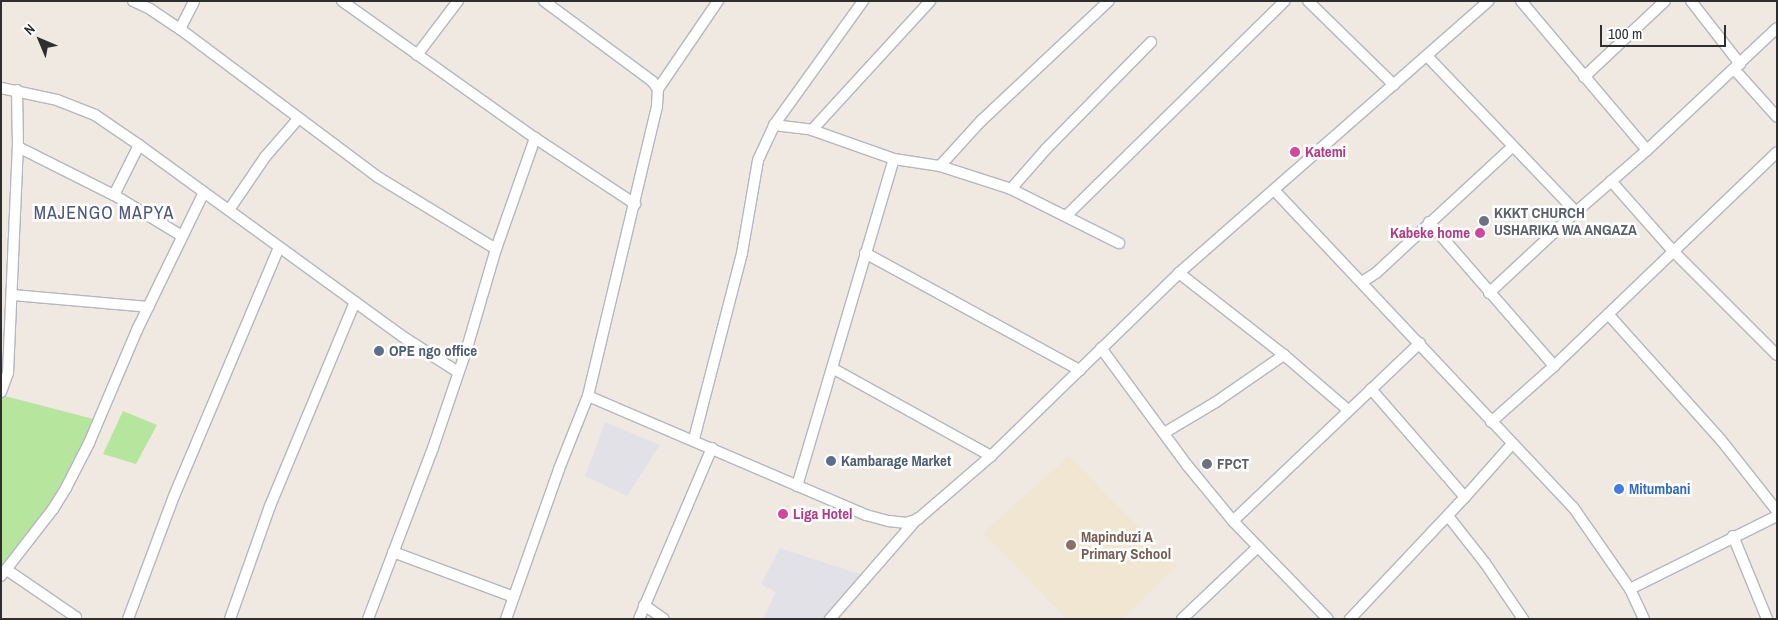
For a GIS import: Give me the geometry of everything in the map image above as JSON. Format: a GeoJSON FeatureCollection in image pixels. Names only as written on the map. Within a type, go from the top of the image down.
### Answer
{"type":"FeatureCollection","features":[{"type":"Feature","properties":{"kind":"street"},"geometry":{"type":"LineString","coordinates":[[134,1],[180,29],[378,177],[496,249]]}},
{"type":"Feature","properties":{"kind":"street"},"geometry":{"type":"LineString","coordinates":[[180,29],[194,1]]}},
{"type":"Feature","properties":{"kind":"street"},"geometry":{"type":"LineString","coordinates":[[342,1],[535,138],[635,204]]}},
{"type":"Feature","properties":{"kind":"street"},"geometry":{"type":"LineString","coordinates":[[417,55],[458,1]]}},
{"type":"Feature","properties":{"kind":"street"},"geometry":{"type":"LineString","coordinates":[[544,1],[652,81],[658,89]]}},
{"type":"Feature","properties":{"kind":"street"},"geometry":{"type":"LineString","coordinates":[[506,619],[559,469],[588,396],[635,204],[657,106],[658,89],[718,1]]}},
{"type":"Feature","properties":{"kind":"street"},"geometry":{"type":"LineString","coordinates":[[694,439],[742,253],[758,160],[774,125],[863,1]]}},
{"type":"Feature","properties":{"kind":"street"},"geometry":{"type":"LineString","coordinates":[[812,130],[930,1]]}},
{"type":"Feature","properties":{"kind":"street"},"geometry":{"type":"LineString","coordinates":[[940,166],[981,121],[1109,1]]}},
{"type":"Feature","properties":{"kind":"street"},"geometry":{"type":"LineString","coordinates":[[1066,215],[1284,1]]}},
{"type":"Feature","properties":{"kind":"street"},"geometry":{"type":"LineString","coordinates":[[1308,1],[1394,85]]}},
{"type":"Feature","properties":{"kind":"street"},"geometry":{"type":"LineString","coordinates":[[830,619],[918,519],[991,456],[1179,273],[1488,1]]}},
{"type":"Feature","properties":{"kind":"street"},"geometry":{"type":"LineString","coordinates":[[1521,1],[1647,150]]}},
{"type":"Feature","properties":{"kind":"street"},"geometry":{"type":"LineString","coordinates":[[1584,77],[1665,1]]}},
{"type":"Feature","properties":{"kind":"street"},"geometry":{"type":"LineString","coordinates":[[1691,1],[1737,66],[1777,116]]}},
{"type":"Feature","properties":{"kind":"street"},"geometry":{"type":"LineString","coordinates":[[1489,293],[1576,212],[1647,150],[1777,28]]}},
{"type":"Feature","properties":{"kind":"street"},"geometry":{"type":"LineString","coordinates":[[1012,190],[1046,149],[1151,42]]}},
{"type":"Feature","properties":{"kind":"street"},"geometry":{"type":"LineString","coordinates":[[1427,56],[1576,212]]}},
{"type":"Feature","properties":{"kind":"street"},"geometry":{"type":"LineString","coordinates":[[1,88],[57,100],[87,112],[139,145],[355,302],[458,372]]}},
{"type":"Feature","properties":{"kind":"street"},"geometry":{"type":"LineString","coordinates":[[1,392],[8,373],[18,147],[17,90]]}},
{"type":"Feature","properties":{"kind":"street"},"geometry":{"type":"LineString","coordinates":[[229,210],[266,157],[298,119]]}},
{"type":"Feature","properties":{"kind":"street"},"geometry":{"type":"LineString","coordinates":[[774,125],[812,130],[894,159],[940,166],[1012,190],[1119,242]]}},
{"type":"Feature","properties":{"kind":"street"},"geometry":{"type":"LineString","coordinates":[[368,619],[433,448],[496,249],[535,138]]}},
{"type":"Feature","properties":{"kind":"street"},"geometry":{"type":"LineString","coordinates":[[114,196],[139,145]]}},
{"type":"Feature","properties":{"kind":"street"},"geometry":{"type":"LineString","coordinates":[[1362,282],[1376,273],[1512,146]]}},
{"type":"Feature","properties":{"kind":"street"},"geometry":{"type":"LineString","coordinates":[[18,147],[114,196],[182,236]]}},
{"type":"Feature","properties":{"kind":"street"},"geometry":{"type":"LineString","coordinates":[[1491,422],[1554,366],[1777,152]]}},
{"type":"Feature","properties":{"kind":"street"},"geometry":{"type":"LineString","coordinates":[[797,486],[894,159]]}},
{"type":"Feature","properties":{"kind":"street"},"geometry":{"type":"LineString","coordinates":[[1611,181],[1673,250],[1777,355]]}},
{"type":"Feature","properties":{"kind":"street"},"geometry":{"type":"LineString","coordinates":[[1274,190],[1573,507],[1630,589],[1644,619]]}},
{"type":"Feature","properties":{"kind":"street"},"geometry":{"type":"LineString","coordinates":[[75,619],[76,617],[4,573],[66,488],[89,443],[148,307],[204,192]]}},
{"type":"Feature","properties":{"kind":"street"},"geometry":{"type":"LineString","coordinates":[[1429,222],[1554,366]]}},
{"type":"Feature","properties":{"kind":"street"},"geometry":{"type":"LineString","coordinates":[[128,619],[174,496],[279,247]]}},
{"type":"Feature","properties":{"kind":"street"},"geometry":{"type":"LineString","coordinates":[[865,253],[1080,370]]}},
{"type":"Feature","properties":{"kind":"street"},"geometry":{"type":"LineString","coordinates":[[1179,273],[1284,355],[1348,410]]}},
{"type":"Feature","properties":{"kind":"street"},"geometry":{"type":"LineString","coordinates":[[12,295],[148,307]]}},
{"type":"Feature","properties":{"kind":"street"},"geometry":{"type":"LineString","coordinates":[[230,619],[270,506],[355,302]]}},
{"type":"Feature","properties":{"kind":"street"},"geometry":{"type":"LineString","coordinates":[[1608,314],[1721,440],[1777,511]]}},
{"type":"Feature","properties":{"kind":"street"},"geometry":{"type":"LineString","coordinates":[[1233,521],[1420,343]]}},
{"type":"Feature","properties":{"kind":"street"},"geometry":{"type":"LineString","coordinates":[[1101,348],[1164,434],[1233,521],[1328,619]]}},
{"type":"Feature","properties":{"kind":"street"},"geometry":{"type":"LineString","coordinates":[[1164,434],[1216,402],[1284,355]]}},
{"type":"Feature","properties":{"kind":"street"},"geometry":{"type":"LineString","coordinates":[[832,368],[991,456]]}},
{"type":"Feature","properties":{"kind":"street"},"geometry":{"type":"LineString","coordinates":[[1371,389],[1465,498]]}},
{"type":"Feature","properties":{"kind":"street"},"geometry":{"type":"LineString","coordinates":[[588,396],[694,439],[797,486],[889,521],[906,523],[918,519]]}},
{"type":"Feature","properties":{"kind":"street"},"geometry":{"type":"LineString","coordinates":[[1350,619],[1465,498],[1512,444]]}},
{"type":"Feature","properties":{"kind":"street"},"geometry":{"type":"LineString","coordinates":[[639,619],[712,448]]}},
{"type":"Feature","properties":{"kind":"street"},"geometry":{"type":"LineString","coordinates":[[1448,516],[1491,571],[1523,619]]}},
{"type":"Feature","properties":{"kind":"street"},"geometry":{"type":"LineString","coordinates":[[1630,589],[1733,536],[1777,516]]}},
{"type":"Feature","properties":{"kind":"street"},"geometry":{"type":"LineString","coordinates":[[1733,536],[1767,619]]}},
{"type":"Feature","properties":{"kind":"street"},"geometry":{"type":"LineString","coordinates":[[1182,619],[1258,546]]}},
{"type":"Feature","properties":{"kind":"street"},"geometry":{"type":"LineString","coordinates":[[393,552],[514,596]]}},
{"type":"Feature","properties":{"kind":"street"},"geometry":{"type":"LineString","coordinates":[[644,605],[664,619]]}},
{"type":"Feature","properties":{"kind":"shaded area"},"geometry":{"type":"Polygon","coordinates":[[[605,422],[660,445],[627,496],[585,476],[605,422]]]}},
{"type":"Feature","properties":{"kind":"shaded area"},"geometry":{"type":"Polygon","coordinates":[[[1069,456],[1177,566],[1122,619],[1067,619],[983,533],[1069,456]]]}},
{"type":"Feature","properties":{"kind":"shaded area"},"geometry":{"type":"Polygon","coordinates":[[[780,548],[862,575],[823,619],[763,619],[776,592],[761,584],[780,548]]]}},
{"type":"Feature","properties":{"kind":"green space"},"geometry":{"type":"Polygon","coordinates":[[[1,395],[101,421],[62,495],[1,575],[1,395]]]}},
{"type":"Feature","properties":{"kind":"green space"},"geometry":{"type":"Polygon","coordinates":[[[123,411],[157,425],[136,464],[103,454],[123,411]]]}},
{"type":"Feature","properties":{"kind":"place","name":"Katemi"},"geometry":{"type":"Point","coordinates":[1295,152]}},
{"type":"Feature","properties":{"kind":"place","name":"KKKT CHURCH USHARIKA WA ANGAZA"},"geometry":{"type":"Point","coordinates":[1484,221]}},
{"type":"Feature","properties":{"kind":"place","name":"Kabeke home"},"geometry":{"type":"Point","coordinates":[1480,233]}},
{"type":"Feature","properties":{"kind":"place","name":"OPE ngo office"},"geometry":{"type":"Point","coordinates":[379,351]}},
{"type":"Feature","properties":{"kind":"place","name":"Kambarage Market"},"geometry":{"type":"Point","coordinates":[831,461]}},
{"type":"Feature","properties":{"kind":"place","name":"FPCT"},"geometry":{"type":"Point","coordinates":[1207,464]}},
{"type":"Feature","properties":{"kind":"place","name":"Mitumbani"},"geometry":{"type":"Point","coordinates":[1619,489]}},
{"type":"Feature","properties":{"kind":"place","name":"Liga Hotel"},"geometry":{"type":"Point","coordinates":[783,514]}},
{"type":"Feature","properties":{"kind":"place","name":"Mapinduzi A Primary School"},"geometry":{"type":"Point","coordinates":[1071,545]}},
{"type":"Feature","properties":{"kind":"district","name":"MAJENGO MAPYA"},"geometry":{"type":"Point","coordinates":[104,213]}}]}
